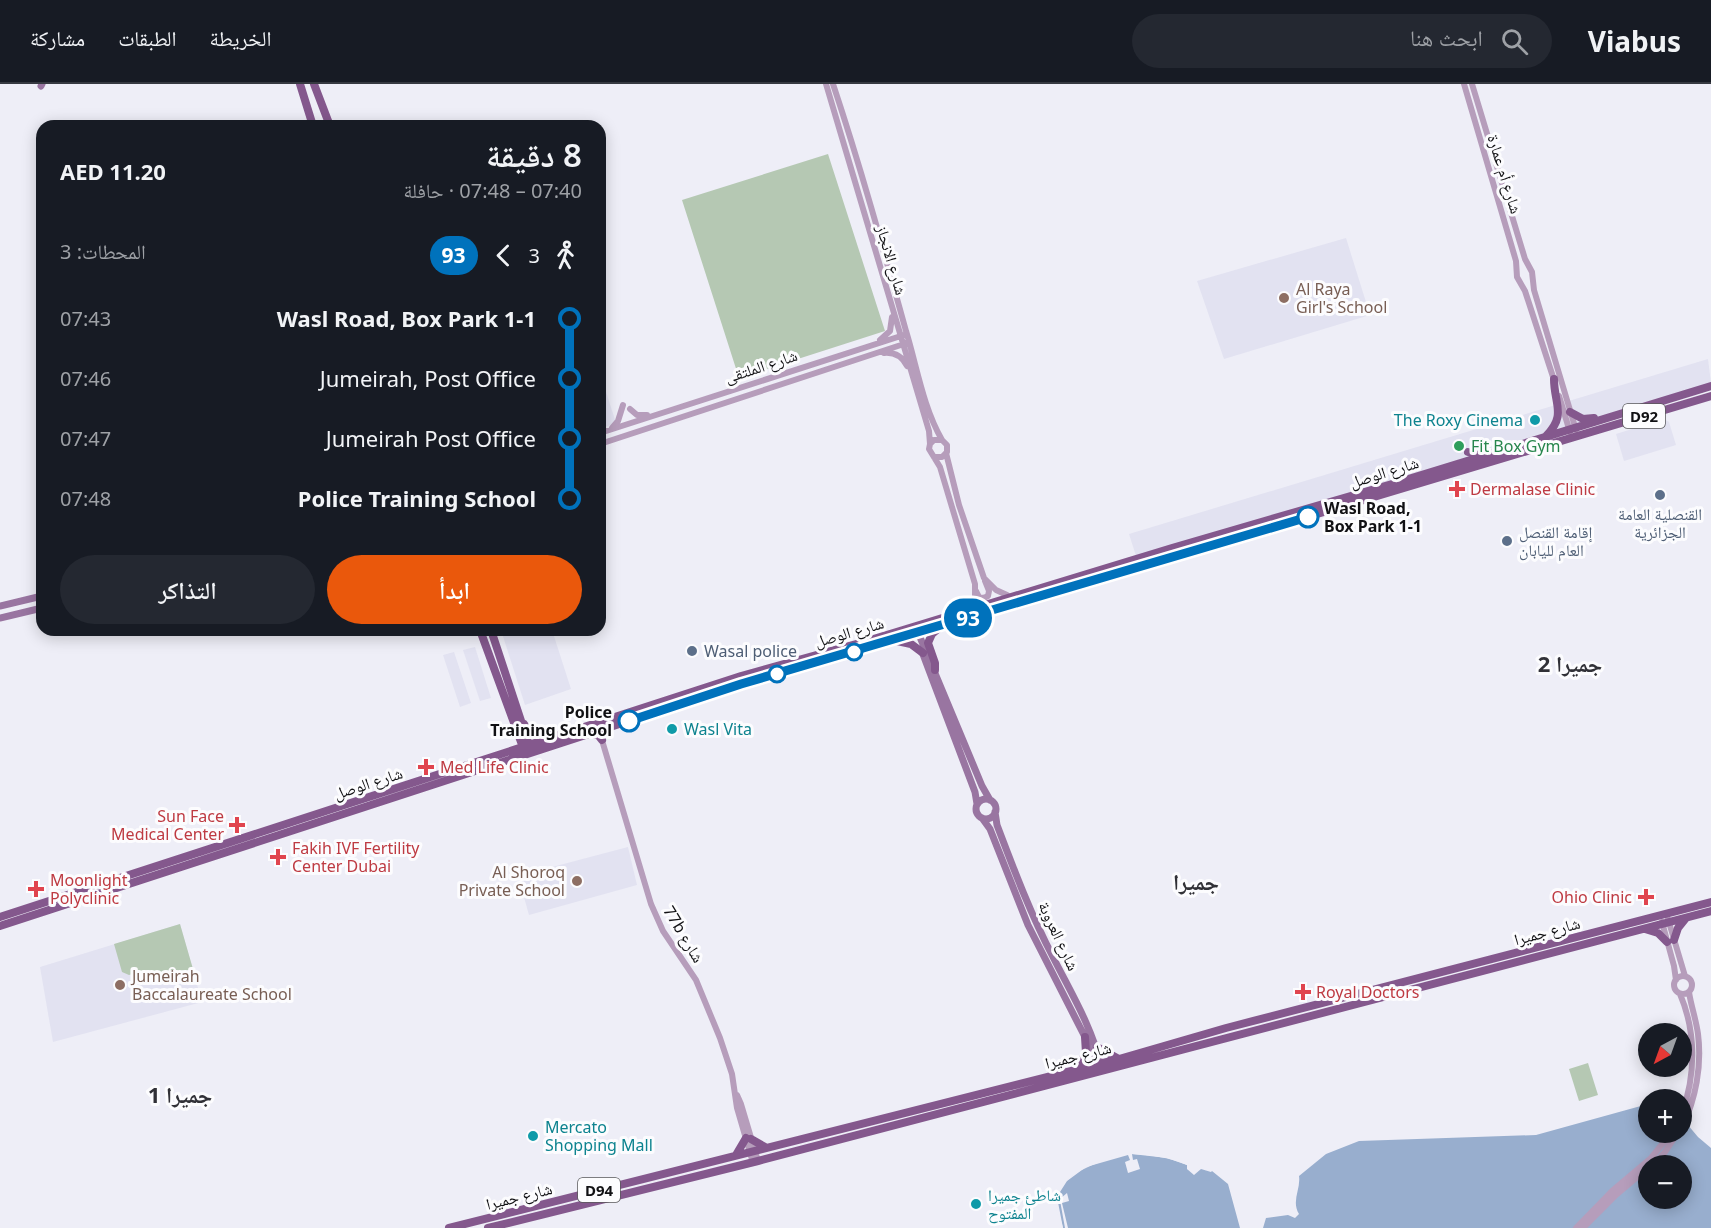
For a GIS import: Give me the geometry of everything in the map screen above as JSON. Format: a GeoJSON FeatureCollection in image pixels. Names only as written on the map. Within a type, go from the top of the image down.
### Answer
{"type":"FeatureCollection","features":[{"type":"Feature","properties":{"kind":"main road"},"geometry":{"type":"LineString","coordinates":[[300,84],[311,120]]}},
{"type":"Feature","properties":{"kind":"main road"},"geometry":{"type":"LineString","coordinates":[[314,84],[328,120]]}},
{"type":"Feature","properties":{"kind":"main road"},"geometry":{"type":"LineString","coordinates":[[319,84],[323,106]]}},
{"type":"Feature","properties":{"kind":"main road"},"geometry":{"type":"LineString","coordinates":[[1544,438],[1559,417],[1554,379]]}},
{"type":"Feature","properties":{"kind":"main road","name":"شارع الوصل"},"geometry":{"type":"LineString","coordinates":[[0,926],[466,773],[565,733],[732,679],[826,652],[916,630],[1202,537],[1255,524],[1544,438],[1575,433],[1610,418],[1711,386]]}},
{"type":"Feature","properties":{"kind":"main road","name":"شارع الوصل"},"geometry":{"type":"LineString","coordinates":[[0,919],[503,754],[588,734],[748,683],[893,641],[916,630],[943,626],[1127,573],[1575,433],[1711,396]]}},
{"type":"Feature","properties":{"kind":"main road"},"geometry":{"type":"LineString","coordinates":[[1570,412],[1583,419],[1598,416],[1610,418]]}},
{"type":"Feature","properties":{"kind":"main road"},"geometry":{"type":"LineString","coordinates":[[1468,452],[1483,456]]}},
{"type":"Feature","properties":{"kind":"main road"},"geometry":{"type":"LineString","coordinates":[[1355,503],[1360,496],[1392,484]]}},
{"type":"Feature","properties":{"kind":"main road"},"geometry":{"type":"LineString","coordinates":[[1214,544],[1221,539],[1252,529],[1255,524]]}},
{"type":"Feature","properties":{"kind":"main road"},"geometry":{"type":"LineString","coordinates":[[1144,557],[1152,547]]}},
{"type":"Feature","properties":{"kind":"main road"},"geometry":{"type":"LineString","coordinates":[[0,606],[36,597]]}},
{"type":"Feature","properties":{"kind":"main road"},"geometry":{"type":"LineString","coordinates":[[20,614],[16,608],[18,605],[36,598]]}},
{"type":"Feature","properties":{"kind":"main road"},"geometry":{"type":"LineString","coordinates":[[0,618],[36,610]]}},
{"type":"Feature","properties":{"kind":"main road"},"geometry":{"type":"LineString","coordinates":[[935,670],[928,643],[932,634],[943,626]]}},
{"type":"Feature","properties":{"kind":"main road"},"geometry":{"type":"LineString","coordinates":[[916,630],[935,670],[982,786],[995,805],[995,812],[991,817],[982,818],[977,811],[974,788],[922,653],[916,630]]}},
{"type":"Feature","properties":{"kind":"main road"},"geometry":{"type":"LineString","coordinates":[[482,636],[514,714],[514,741],[512,747],[503,754]]}},
{"type":"Feature","properties":{"kind":"main road"},"geometry":{"type":"LineString","coordinates":[[493,636],[526,750]]}},
{"type":"Feature","properties":{"kind":"main road"},"geometry":{"type":"LineString","coordinates":[[893,641],[911,644],[922,653]]}},
{"type":"Feature","properties":{"kind":"main road"},"geometry":{"type":"LineString","coordinates":[[748,683],[750,677],[818,657],[826,652]]}},
{"type":"Feature","properties":{"kind":"main road"},"geometry":{"type":"LineString","coordinates":[[657,712],[668,704],[729,685],[732,679]]}},
{"type":"Feature","properties":{"kind":"main road"},"geometry":{"type":"LineString","coordinates":[[514,714],[521,715],[526,729],[533,735],[565,733]]}},
{"type":"Feature","properties":{"kind":"main road"},"geometry":{"type":"LineString","coordinates":[[588,734],[596,735],[602,740]]}},
{"type":"Feature","properties":{"kind":"main road"},"geometry":{"type":"LineString","coordinates":[[311,824],[313,819],[377,795]]}},
{"type":"Feature","properties":{"kind":"main road"},"geometry":{"type":"LineString","coordinates":[[977,804],[982,800],[990,800]]}},
{"type":"Feature","properties":{"kind":"main road","name":"شارع العروبة"},"geometry":{"type":"LineString","coordinates":[[995,812],[997,825],[1036,922],[1097,1047],[1098,1068]]}},
{"type":"Feature","properties":{"kind":"main road","name":"شارع العروبة"},"geometry":{"type":"LineString","coordinates":[[982,818],[990,829],[1028,925],[1085,1037],[1098,1068]]}},
{"type":"Feature","properties":{"kind":"main road"},"geometry":{"type":"LineString","coordinates":[[178,867],[195,858],[196,854]]}},
{"type":"Feature","properties":{"kind":"main road","name":"شارع جميرا"},"geometry":{"type":"LineString","coordinates":[[488,1228],[977,1107],[1098,1068],[1568,949],[1640,928],[1711,902]]}},
{"type":"Feature","properties":{"kind":"main road","name":"شارع جميرا"},"geometry":{"type":"LineString","coordinates":[[449,1228],[1077,1069],[1098,1068],[1119,1059],[1226,1028],[1359,993],[1664,918],[1687,917],[1711,911]]}},
{"type":"Feature","properties":{"kind":"main road"},"geometry":{"type":"LineString","coordinates":[[1640,928],[1658,933],[1670,941],[1687,917]]}},
{"type":"Feature","properties":{"kind":"main road"},"geometry":{"type":"LineString","coordinates":[[1323,1012],[1323,1008],[1358,998],[1359,993]]}},
{"type":"Feature","properties":{"kind":"main road"},"geometry":{"type":"LineString","coordinates":[[1077,1069],[1086,1053],[1085,1037]]}},
{"type":"Feature","properties":{"kind":"main road"},"geometry":{"type":"LineString","coordinates":[[1097,1047],[1119,1059]]}},
{"type":"Feature","properties":{"kind":"main road"},"geometry":{"type":"LineString","coordinates":[[736,1155],[748,1139],[767,1148]]}},
{"type":"Feature","properties":{"kind":"street","name":"شارع الانجاز"},"geometry":{"type":"LineString","coordinates":[[824,84],[829,93],[883,276],[904,335]]}},
{"type":"Feature","properties":{"kind":"street","name":"شارع الانجاز"},"geometry":{"type":"LineString","coordinates":[[833,84],[861,171],[930,434],[930,444]]}},
{"type":"Feature","properties":{"kind":"street","name":"شارع أم عمارة"},"geometry":{"type":"LineString","coordinates":[[1464,84],[1516,261],[1517,272]]}},
{"type":"Feature","properties":{"kind":"street","name":"شارع أم عمارة"},"geometry":{"type":"LineString","coordinates":[[1473,84],[1529,269]]}},
{"type":"Feature","properties":{"kind":"street"},"geometry":{"type":"LineString","coordinates":[[1524,267],[1529,269],[1532,278],[1575,433],[1554,379],[1527,294],[1517,278],[1517,272],[1524,267]]}},
{"type":"Feature","properties":{"kind":"street"},"geometry":{"type":"LineString","coordinates":[[866,346],[885,338],[892,328],[893,319],[884,289],[883,276]]}},
{"type":"Feature","properties":{"kind":"street"},"geometry":{"type":"LineString","coordinates":[[1520,282],[1527,282],[1532,278]]}},
{"type":"Feature","properties":{"kind":"street","name":"شارع الملتقى"},"geometry":{"type":"LineString","coordinates":[[606,431],[904,335]]}},
{"type":"Feature","properties":{"kind":"street","name":"شارع الانجاز"},"geometry":{"type":"LineString","coordinates":[[906,343],[942,440]]}},
{"type":"Feature","properties":{"kind":"street","name":"شارع الملتقى"},"geometry":{"type":"LineString","coordinates":[[606,442],[906,343]]}},
{"type":"Feature","properties":{"kind":"street"},"geometry":{"type":"LineString","coordinates":[[868,356],[891,353],[903,359],[908,366],[915,392],[921,403]]}},
{"type":"Feature","properties":{"kind":"street"},"geometry":{"type":"LineString","coordinates":[[611,430],[618,421],[623,405]]}},
{"type":"Feature","properties":{"kind":"street"},"geometry":{"type":"LineString","coordinates":[[630,409],[641,416],[661,413]]}},
{"type":"Feature","properties":{"kind":"street"},"geometry":{"type":"LineString","coordinates":[[649,417],[648,424],[652,427]]}},
{"type":"Feature","properties":{"kind":"street"},"geometry":{"type":"LineString","coordinates":[[623,425],[629,428],[627,435]]}},
{"type":"Feature","properties":{"kind":"street"},"geometry":{"type":"LineString","coordinates":[[937,439],[942,440],[947,445],[946,453],[959,505],[989,591],[986,597],[978,596],[940,467],[929,451],[930,444],[937,439]]}},
{"type":"Feature","properties":{"kind":"street"},"geometry":{"type":"LineString","coordinates":[[934,457],[942,457],[946,453]]}},
{"type":"Feature","properties":{"kind":"street"},"geometry":{"type":"LineString","coordinates":[[984,578],[996,590],[1007,595]]}},
{"type":"Feature","properties":{"kind":"street"},"geometry":{"type":"LineString","coordinates":[[970,606],[975,597],[975,584]]}},
{"type":"Feature","properties":{"kind":"street","name":"77b شارع"},"geometry":{"type":"LineString","coordinates":[[611,726],[605,736],[607,750],[651,904],[663,931],[689,968],[703,996],[726,1056],[736,1095],[736,1104],[755,1162]]}},
{"type":"Feature","properties":{"kind":"street","name":"77b شارع"},"geometry":{"type":"LineString","coordinates":[[599,730],[607,750]]}},
{"type":"Feature","properties":{"kind":"street"},"geometry":{"type":"LineString","coordinates":[[1664,918],[1676,980],[1674,987],[1680,994],[1690,1027],[1692,1055],[1689,1089]]}},
{"type":"Feature","properties":{"kind":"street"},"geometry":{"type":"LineString","coordinates":[[1670,941],[1692,987],[1689,992],[1699,1054],[1696,1087],[1692,1095]]}},
{"type":"Feature","properties":{"kind":"street"},"geometry":{"type":"LineString","coordinates":[[1676,980],[1685,976]]}},
{"type":"Feature","properties":{"kind":"street"},"geometry":{"type":"LineString","coordinates":[[1680,994],[1689,992]]}},
{"type":"Feature","properties":{"kind":"street"},"geometry":{"type":"LineString","coordinates":[[1576,1228],[1597,1205],[1651,1158],[1663,1143]]}},
{"type":"Feature","properties":{"kind":"street"},"geometry":{"type":"LineString","coordinates":[[1583,1228],[1638,1177]]}},
{"type":"Feature","properties":{"kind":"shaded area","name":"Al Raya Girl's School"},"geometry":{"type":"Polygon","coordinates":[[[1346,238],[1370,315],[1224,359],[1197,281],[1346,238]]]}},
{"type":"Feature","properties":{"kind":"shaded area"},"geometry":{"type":"Polygon","coordinates":[[[1708,359],[1711,383],[1591,421],[1553,430],[1543,438],[1137,559],[1129,534],[1708,359]]]}},
{"type":"Feature","properties":{"kind":"shaded area"},"geometry":{"type":"Polygon","coordinates":[[[606,392],[616,423],[606,427],[606,392]]]}},
{"type":"Feature","properties":{"kind":"shaded area"},"geometry":{"type":"Polygon","coordinates":[[[1664,419],[1669,422],[1676,445],[1624,461],[1616,434],[1664,419]]]}},
{"type":"Feature","properties":{"kind":"shaded area"},"geometry":{"type":"Polygon","coordinates":[[[503,636],[554,636],[571,689],[525,705],[503,636]]]}},
{"type":"Feature","properties":{"kind":"shaded area"},"geometry":{"type":"Polygon","coordinates":[[[475,647],[491,698],[480,701],[463,650],[475,647]]]}},
{"type":"Feature","properties":{"kind":"shaded area"},"geometry":{"type":"Polygon","coordinates":[[[454,652],[471,703],[460,707],[443,655],[454,652]]]}},
{"type":"Feature","properties":{"kind":"shaded area","name":"Al Shoroq Private School"},"geometry":{"type":"Polygon","coordinates":[[[628,847],[637,885],[529,915],[518,876],[628,847]]]}},
{"type":"Feature","properties":{"kind":"shaded area","name":"Jumeirah Baccalaureate School"},"geometry":{"type":"Polygon","coordinates":[[[180,924],[202,1002],[53,1042],[40,967],[180,924]]]}},
{"type":"Feature","properties":{"kind":"green space"},"geometry":{"type":"Polygon","coordinates":[[[828,154],[885,331],[739,378],[682,200],[828,154]]]}},
{"type":"Feature","properties":{"kind":"green space"},"geometry":{"type":"Polygon","coordinates":[[[180,924],[193,969],[146,980],[143,971],[129,975],[122,972],[114,944],[180,924]]]}},
{"type":"Feature","properties":{"kind":"green space"},"geometry":{"type":"Polygon","coordinates":[[[1588,1063],[1598,1095],[1579,1101],[1569,1069],[1588,1063]]]}},
{"type":"Feature","properties":{"kind":"water"},"geometry":{"type":"Polygon","coordinates":[[[1638,1107],[1638,1143],[1692,1143],[1692,1130],[1711,1148],[1711,1228],[1263,1228],[1266,1218],[1288,1215],[1295,1218],[1299,1214],[1296,1200],[1299,1176],[1326,1154],[1359,1141],[1536,1135],[1638,1107]]]}},
{"type":"Feature","properties":{"kind":"water"},"geometry":{"type":"Polygon","coordinates":[[[1131,1154],[1180,1162],[1187,1165],[1187,1169],[1194,1175],[1201,1169],[1212,1171],[1228,1184],[1240,1228],[1063,1228],[1057,1200],[1066,1181],[1098,1163],[1131,1154]]]}},
{"type":"Feature","properties":{"kind":"pier"},"geometry":{"type":"Polygon","coordinates":[[[1130,1151],[1168,1155],[1190,1166],[1188,1170],[1187,1165],[1167,1158],[1132,1154],[1133,1160],[1137,1159],[1140,1169],[1128,1173],[1125,1162],[1130,1160],[1128,1155],[1086,1167],[1067,1181],[1060,1192],[1061,1198],[1067,1193],[1069,1201],[1062,1203],[1068,1228],[1065,1228],[1059,1195],[1057,1197],[1063,1228],[1060,1228],[1054,1197],[1062,1183],[1086,1165],[1130,1151]]]}},
{"type":"Feature","properties":{"kind":"bus line","name":"93"},"geometry":{"type":"LineString","coordinates":[[629,721],[741,684],[918,634],[1308,517]]}},
{"type":"Feature","properties":{"kind":"place","name":"Al Raya Girl's School"},"geometry":{"type":"Point","coordinates":[1284,298]}},
{"type":"Feature","properties":{"kind":"place","name":"The Roxy Cinema"},"geometry":{"type":"Point","coordinates":[1535,420]}},
{"type":"Feature","properties":{"kind":"place","name":"Fit Box Gym"},"geometry":{"type":"Point","coordinates":[1459,446]}},
{"type":"Feature","properties":{"kind":"place","name":"Dermalase Clinic"},"geometry":{"type":"Point","coordinates":[1457,489]}},
{"type":"Feature","properties":{"kind":"place","name":"القنصلية العامة الجزائرية"},"geometry":{"type":"Point","coordinates":[1660,495]}},
{"type":"Feature","properties":{"kind":"place","name":"Wasl Road, Box Park 1-1"},"geometry":{"type":"Point","coordinates":[1308,517]}},
{"type":"Feature","properties":{"kind":"place","name":"إقامة القنصل العام لليابان"},"geometry":{"type":"Point","coordinates":[1507,541]}},
{"type":"Feature","properties":{"kind":"place","name":"Wasal police"},"geometry":{"type":"Point","coordinates":[692,651]}},
{"type":"Feature","properties":{"kind":"place","name":"Police Training School"},"geometry":{"type":"Point","coordinates":[629,721]}},
{"type":"Feature","properties":{"kind":"place","name":"Wasl Vita"},"geometry":{"type":"Point","coordinates":[672,729]}},
{"type":"Feature","properties":{"kind":"place","name":"Med Life Clinic"},"geometry":{"type":"Point","coordinates":[426,767]}},
{"type":"Feature","properties":{"kind":"place","name":"Sun Face Medical Center"},"geometry":{"type":"Point","coordinates":[237,825]}},
{"type":"Feature","properties":{"kind":"place","name":"Fakih IVF Fertility Center Dubai"},"geometry":{"type":"Point","coordinates":[278,857]}},
{"type":"Feature","properties":{"kind":"place","name":"Al Shoroq Private School"},"geometry":{"type":"Point","coordinates":[577,881]}},
{"type":"Feature","properties":{"kind":"place","name":"Moonlight Polyclinic"},"geometry":{"type":"Point","coordinates":[36,889]}},
{"type":"Feature","properties":{"kind":"place","name":"Ohio Clinic"},"geometry":{"type":"Point","coordinates":[1646,897]}},
{"type":"Feature","properties":{"kind":"place","name":"Jumeirah Baccalaureate School"},"geometry":{"type":"Point","coordinates":[120,985]}},
{"type":"Feature","properties":{"kind":"place","name":"Royal Doctors"},"geometry":{"type":"Point","coordinates":[1303,992]}},
{"type":"Feature","properties":{"kind":"place","name":"Mercato Shopping Mall"},"geometry":{"type":"Point","coordinates":[533,1136]}},
{"type":"Feature","properties":{"kind":"place","name":"شاطئ جميرا المفتوح"},"geometry":{"type":"Point","coordinates":[976,1204]}},
{"type":"Feature","properties":{"kind":"district","name":"جميرا 2"},"geometry":{"type":"Point","coordinates":[1570,663]}},
{"type":"Feature","properties":{"kind":"district","name":"جميرا"},"geometry":{"type":"Point","coordinates":[1196,881]}},
{"type":"Feature","properties":{"kind":"district","name":"جميرا 1"},"geometry":{"type":"Point","coordinates":[180,1094]}}]}
